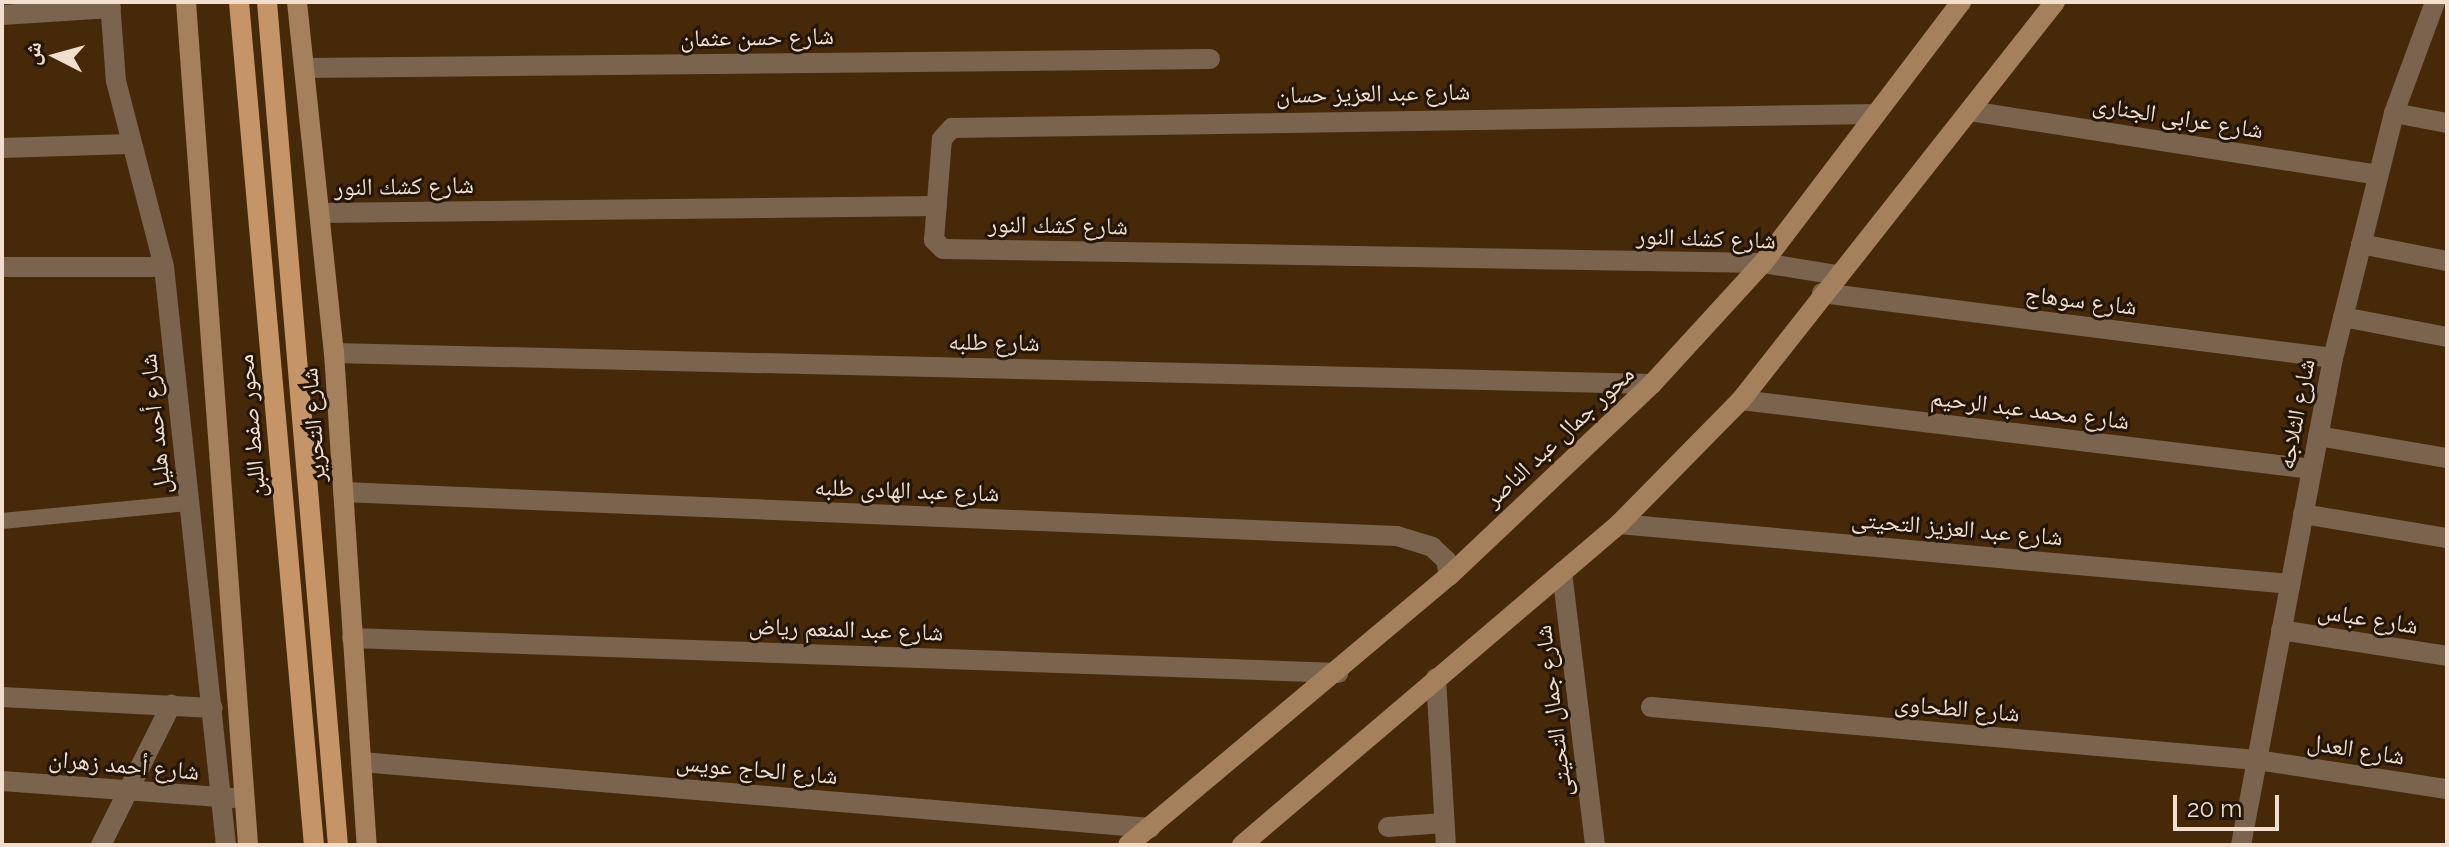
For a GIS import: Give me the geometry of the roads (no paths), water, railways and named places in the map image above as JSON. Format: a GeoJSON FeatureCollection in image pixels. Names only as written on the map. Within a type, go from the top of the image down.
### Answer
{"type":"FeatureCollection","features":[{"type":"Feature","properties":{"kind":"main road","name":"محور صفط اللبن"},"geometry":{"type":"LineString","coordinates":[[239,2],[314,845]]}},
{"type":"Feature","properties":{"kind":"main road"},"geometry":{"type":"LineString","coordinates":[[267,2],[338,845]]}},
{"type":"Feature","properties":{"kind":"street"},"geometry":{"type":"LineString","coordinates":[[186,2],[232,798],[248,845]]}},
{"type":"Feature","properties":{"kind":"street","name":"شارع التحرير"},"geometry":{"type":"LineString","coordinates":[[297,2],[334,353],[367,845]]}},
{"type":"Feature","properties":{"kind":"street","name":"محور جمال عبد الناصر"},"geometry":{"type":"LineString","coordinates":[[1128,845],[1338,673],[1449,576],[1652,384],[1763,263],[1961,2]]}},
{"type":"Feature","properties":{"kind":"street"},"geometry":{"type":"LineString","coordinates":[[1242,845],[1619,524],[1741,400],[1822,293],[2055,2]]}},
{"type":"Feature","properties":{"kind":"street","name":"شارع الثلاجه"},"geometry":{"type":"LineString","coordinates":[[2241,845],[2333,358],[2394,113],[2435,2]]}},
{"type":"Feature","properties":{"kind":"street"},"geometry":{"type":"LineString","coordinates":[[2,15],[111,5]]}},
{"type":"Feature","properties":{"kind":"street","name":"شارع أحمد هليل"},"geometry":{"type":"LineString","coordinates":[[111,5],[116,81],[164,267],[213,708],[232,798],[226,845]]}},
{"type":"Feature","properties":{"kind":"street","name":"شارع حسن عثمان"},"geometry":{"type":"LineString","coordinates":[[304,68],[1210,59]]}},
{"type":"Feature","properties":{"kind":"street","name":"شارع عرابى الجنارى"},"geometry":{"type":"LineString","coordinates":[[1970,111],[2378,175]]}},
{"type":"Feature","properties":{"kind":"street"},"geometry":{"type":"LineString","coordinates":[[2394,113],[2447,123]]}},
{"type":"Feature","properties":{"kind":"street","name":"شارع عبد العزيز حسان"},"geometry":{"type":"LineString","coordinates":[[937,206],[942,139],[952,128],[1876,114]]}},
{"type":"Feature","properties":{"kind":"street"},"geometry":{"type":"LineString","coordinates":[[2,148],[130,144]]}},
{"type":"Feature","properties":{"kind":"street","name":"شارع كشك النور"},"geometry":{"type":"LineString","coordinates":[[320,213],[937,206],[934,240],[943,249],[1763,263],[1837,275]]}},
{"type":"Feature","properties":{"kind":"street"},"geometry":{"type":"LineString","coordinates":[[2361,244],[2447,261]]}},
{"type":"Feature","properties":{"kind":"street"},"geometry":{"type":"LineString","coordinates":[[2,267],[164,267]]}},
{"type":"Feature","properties":{"kind":"street","name":"شارع سوهاج"},"geometry":{"type":"LineString","coordinates":[[1822,293],[2333,358]]}},
{"type":"Feature","properties":{"kind":"street"},"geometry":{"type":"LineString","coordinates":[[2343,317],[2447,337]]}},
{"type":"Feature","properties":{"kind":"street","name":"شارع طلبه"},"geometry":{"type":"LineString","coordinates":[[334,353],[1652,384]]}},
{"type":"Feature","properties":{"kind":"street","name":"شارع محمد عبد الرحيم"},"geometry":{"type":"LineString","coordinates":[[1741,400],[2312,469]]}},
{"type":"Feature","properties":{"kind":"street"},"geometry":{"type":"LineString","coordinates":[[2318,436],[2447,458]]}},
{"type":"Feature","properties":{"kind":"street","name":"شارع عبد الهادى طلبه"},"geometry":{"type":"LineString","coordinates":[[343,492],[1397,536],[1432,547],[1446,560],[1449,576]]}},
{"type":"Feature","properties":{"kind":"street"},"geometry":{"type":"LineString","coordinates":[[2303,514],[2447,538]]}},
{"type":"Feature","properties":{"kind":"street","name":"شارع عبد العزيز التحيتى"},"geometry":{"type":"LineString","coordinates":[[1619,524],[2290,584]]}},
{"type":"Feature","properties":{"kind":"street","name":"شارع جمال التحيتى"},"geometry":{"type":"LineString","coordinates":[[1562,572],[1595,845]]}},
{"type":"Feature","properties":{"kind":"street","name":"شارع عباس"},"geometry":{"type":"LineString","coordinates":[[2281,630],[2447,656]]}},
{"type":"Feature","properties":{"kind":"street","name":"شارع عبد المنعم رياض"},"geometry":{"type":"LineString","coordinates":[[352,638],[1338,673]]}},
{"type":"Feature","properties":{"kind":"street"},"geometry":{"type":"LineString","coordinates":[[1436,678],[1446,845]]}},
{"type":"Feature","properties":{"kind":"street"},"geometry":{"type":"LineString","coordinates":[[2,697],[213,708]]}},
{"type":"Feature","properties":{"kind":"street"},"geometry":{"type":"LineString","coordinates":[[101,845],[171,705]]}},
{"type":"Feature","properties":{"kind":"street","name":"شارع الطحاوى"},"geometry":{"type":"LineString","coordinates":[[1651,707],[2257,760]]}},
{"type":"Feature","properties":{"kind":"street","name":"شارع العدل"},"geometry":{"type":"LineString","coordinates":[[2257,760],[2447,789]]}},
{"type":"Feature","properties":{"kind":"street","name":"شارع الحاج عويس"},"geometry":{"type":"LineString","coordinates":[[361,762],[1150,828]]}},
{"type":"Feature","properties":{"kind":"street","name":"شارع أحمد زهران"},"geometry":{"type":"LineString","coordinates":[[2,781],[232,798]]}},
{"type":"Feature","properties":{"kind":"street"},"geometry":{"type":"LineString","coordinates":[[1388,827],[1444,823]]}},
{"type":"Feature","properties":{"kind":"lane"},"geometry":{"type":"LineString","coordinates":[[2,521],[190,503]]}}]}
